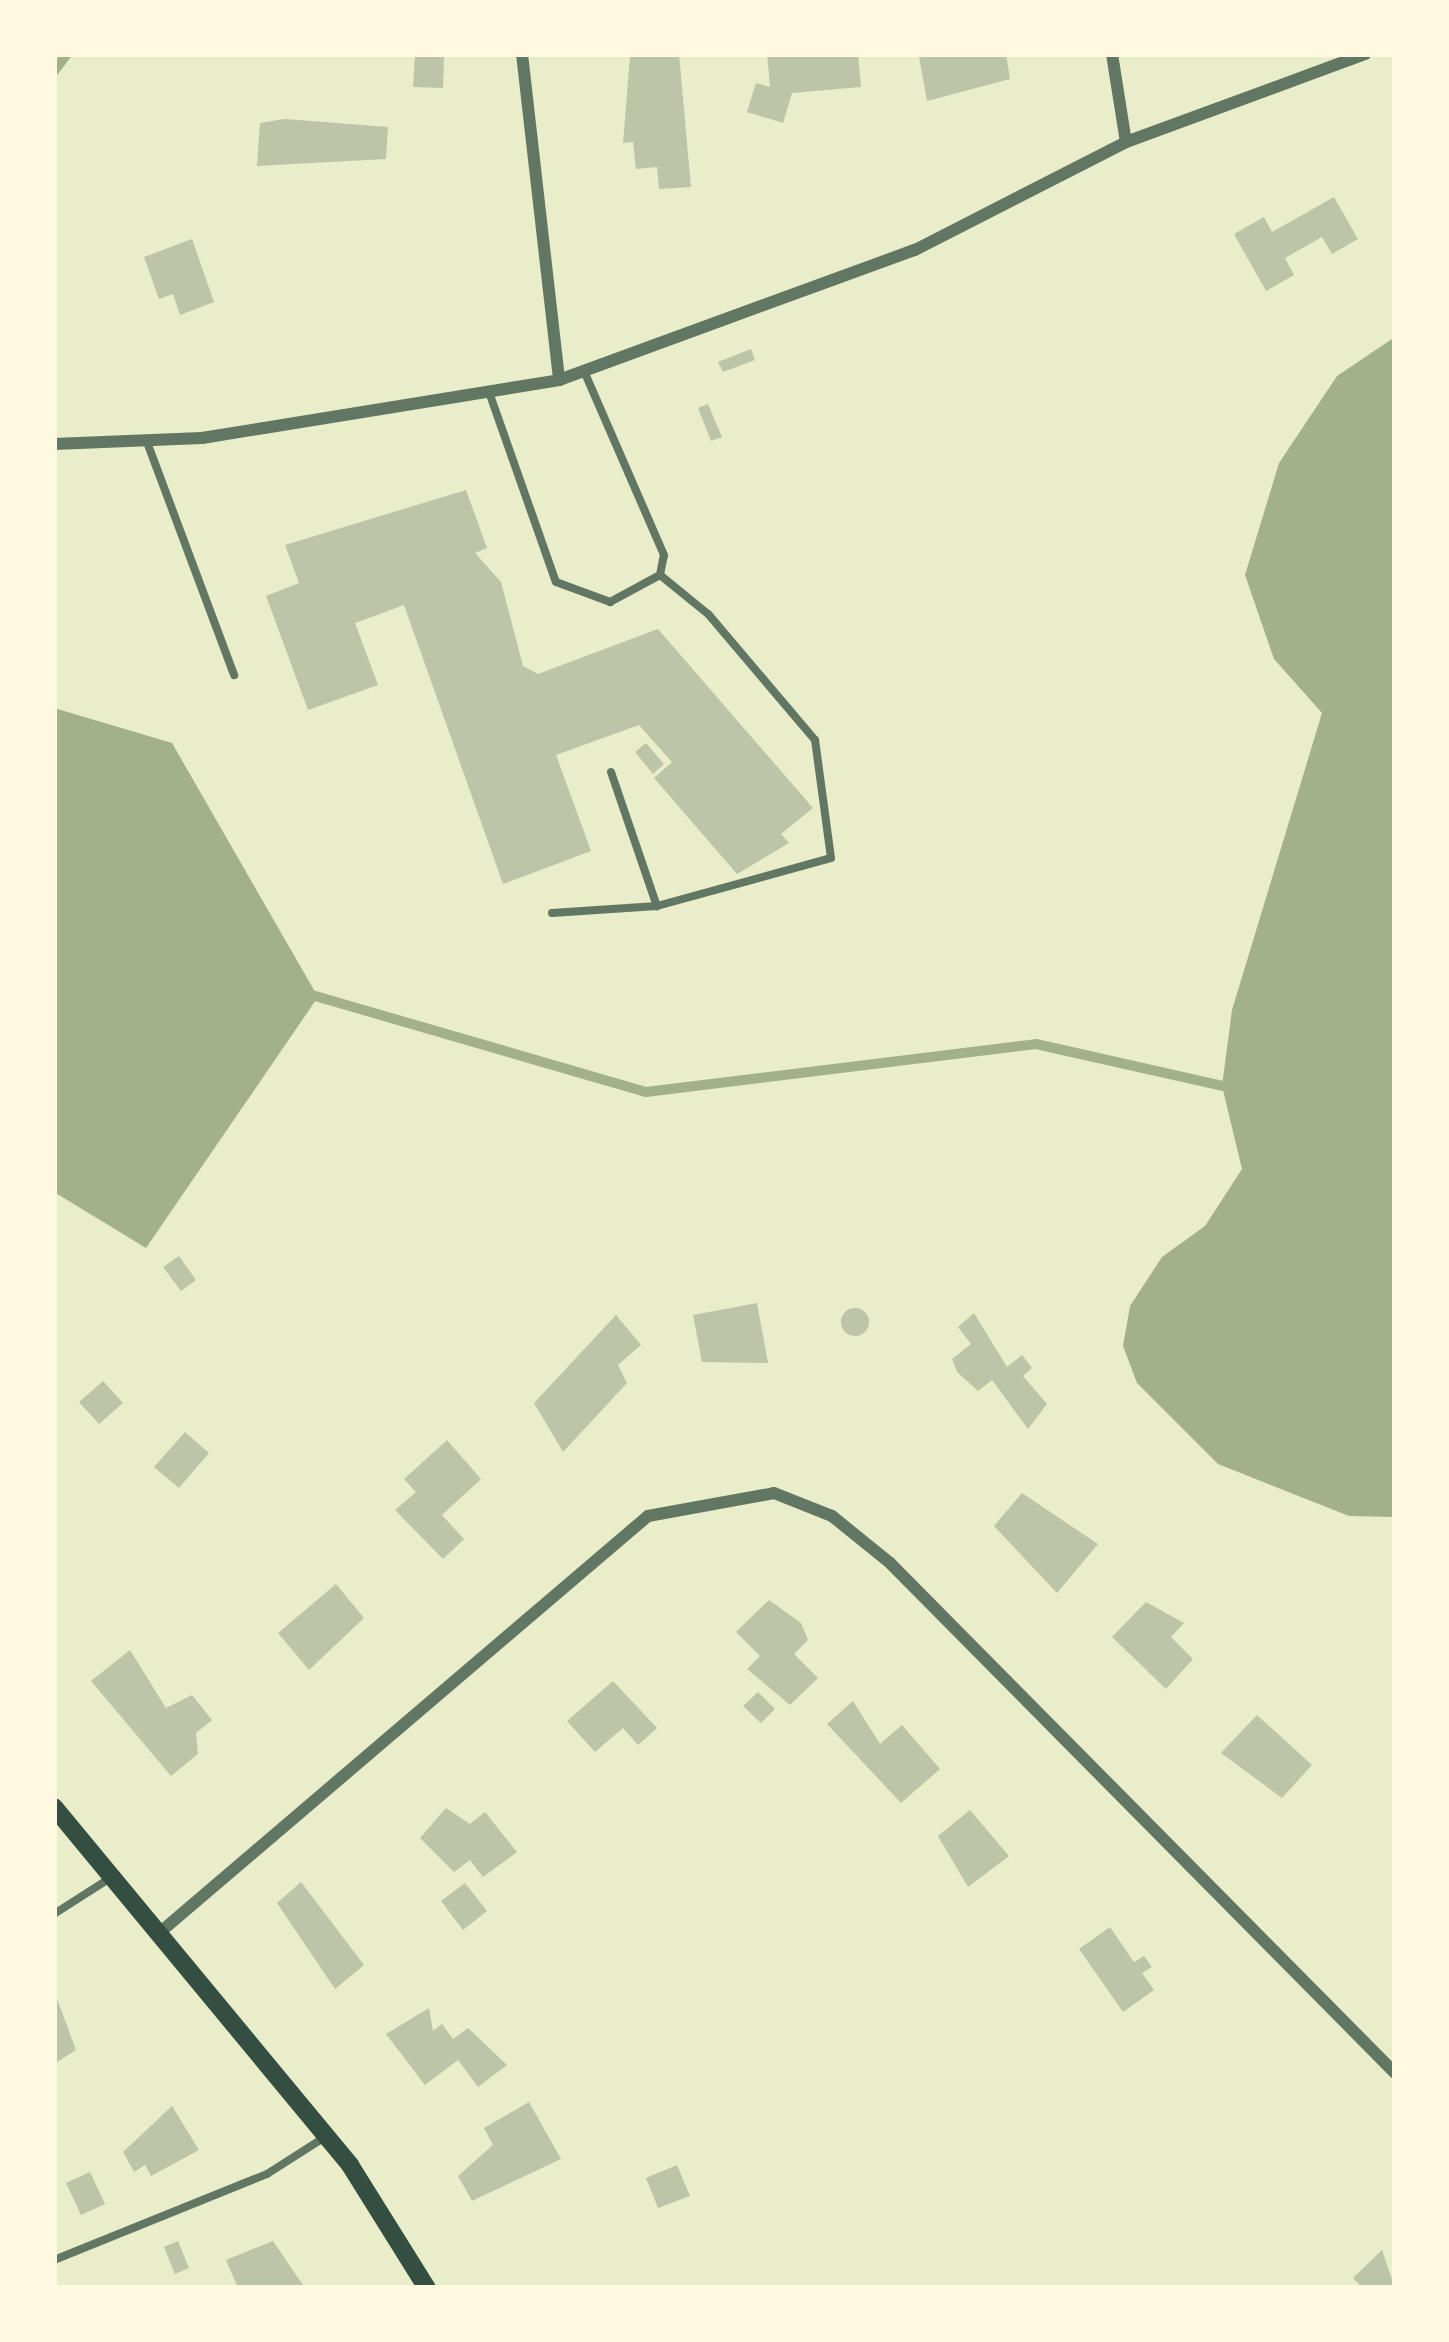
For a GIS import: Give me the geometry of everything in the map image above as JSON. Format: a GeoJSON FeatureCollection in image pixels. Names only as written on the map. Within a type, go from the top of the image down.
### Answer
{"type":"FeatureCollection","features":[{"type":"Feature","properties":{"kind":"main road"},"geometry":{"type":"LineString","coordinates":[[54,1807],[326,2136],[427,2288]]}},
{"type":"Feature","properties":{"kind":"street"},"geometry":{"type":"LineString","coordinates":[[523,54],[560,380]]}},
{"type":"Feature","properties":{"kind":"street"},"geometry":{"type":"LineString","coordinates":[[1112,54],[1126,142]]}},
{"type":"Feature","properties":{"kind":"street"},"geometry":{"type":"LineString","coordinates":[[54,443],[146,440],[560,380],[915,250],[1126,142],[1365,54]]}},
{"type":"Feature","properties":{"kind":"street"},"geometry":{"type":"LineString","coordinates":[[158,1934],[648,1516],[774,1493],[832,1516],[890,1563],[1395,2073]]}},
{"type":"Feature","properties":{"kind":"lane"},"geometry":{"type":"LineString","coordinates":[[584,371],[664,555],[660,575]]}},
{"type":"Feature","properties":{"kind":"lane"},"geometry":{"type":"LineString","coordinates":[[489,392],[556,582],[610,602],[660,575]]}},
{"type":"Feature","properties":{"kind":"lane"},"geometry":{"type":"LineString","coordinates":[[146,440],[235,675]]}},
{"type":"Feature","properties":{"kind":"lane"},"geometry":{"type":"LineString","coordinates":[[553,914],[657,906],[831,858],[815,740],[708,614],[660,575]]}},
{"type":"Feature","properties":{"kind":"lane"},"geometry":{"type":"LineString","coordinates":[[611,772],[657,906]]}},
{"type":"Feature","properties":{"kind":"lane"},"geometry":{"type":"LineString","coordinates":[[54,1914],[112,1878]]}},
{"type":"Feature","properties":{"kind":"lane"},"geometry":{"type":"LineString","coordinates":[[54,2260],[267,2174],[326,2136]]}},
{"type":"Feature","properties":{"kind":"shaded area"},"geometry":{"type":"Polygon","coordinates":[[[1395,337],[1395,1517],[1349,1516],[1218,1464],[1137,1383],[1123,1346],[1130,1306],[1162,1257],[1205,1226],[1242,1169],[1222,1086],[1232,1010],[1322,713],[1274,659],[1245,575],[1279,463],[1337,376],[1395,337]]]}},
{"type":"Feature","properties":{"kind":"shaded area"},"geometry":{"type":"Polygon","coordinates":[[[54,708],[172,743],[318,997],[146,1248],[54,1192],[54,708]]]}},
{"type":"Feature","properties":{"kind":"building"},"geometry":{"type":"Polygon","coordinates":[[[679,54],[691,187],[659,189],[657,167],[636,169],[633,142],[623,143],[630,56],[679,54]]]}},
{"type":"Feature","properties":{"kind":"building"},"geometry":{"type":"Polygon","coordinates":[[[767,54],[858,54],[861,87],[792,93],[783,123],[747,112],[756,83],[770,87],[767,54]]]}},
{"type":"Feature","properties":{"kind":"building"},"geometry":{"type":"Polygon","coordinates":[[[1006,54],[1010,79],[927,101],[919,57],[1006,54]]]}},
{"type":"Feature","properties":{"kind":"building"},"geometry":{"type":"Polygon","coordinates":[[[415,55],[444,56],[443,88],[413,87],[415,55]]]}},
{"type":"Feature","properties":{"kind":"building"},"geometry":{"type":"Polygon","coordinates":[[[285,119],[388,127],[386,159],[257,166],[260,123],[285,119]]]}},
{"type":"Feature","properties":{"kind":"building"},"geometry":{"type":"Polygon","coordinates":[[[1334,197],[1358,239],[1332,254],[1322,237],[1285,258],[1294,275],[1266,291],[1234,234],[1264,217],[1272,232],[1334,197]]]}},
{"type":"Feature","properties":{"kind":"building"},"geometry":{"type":"Polygon","coordinates":[[[192,239],[214,302],[180,315],[173,294],[159,299],[144,257],[192,239]]]}},
{"type":"Feature","properties":{"kind":"building"},"geometry":{"type":"Polygon","coordinates":[[[751,349],[755,360],[723,372],[718,362],[751,349]]]}},
{"type":"Feature","properties":{"kind":"building"},"geometry":{"type":"Polygon","coordinates":[[[708,404],[722,437],[711,441],[698,408],[708,404]]]}},
{"type":"Feature","properties":{"kind":"building"},"geometry":{"type":"Polygon","coordinates":[[[466,490],[487,548],[475,553],[501,582],[523,666],[538,674],[658,629],[813,808],[781,834],[789,843],[737,874],[654,778],[672,762],[639,725],[556,755],[591,851],[503,884],[404,605],[355,623],[378,685],[308,710],[266,596],[299,583],[285,545],[466,490]]]}},
{"type":"Feature","properties":{"kind":"building"},"geometry":{"type":"Polygon","coordinates":[[[646,743],[664,764],[653,774],[635,752],[646,743]]]}},
{"type":"Feature","properties":{"kind":"building"},"geometry":{"type":"Polygon","coordinates":[[[179,1256],[196,1280],[181,1291],[163,1267],[179,1256]]]}},
{"type":"Feature","properties":{"kind":"building"},"geometry":{"type":"Polygon","coordinates":[[[757,1303],[768,1363],[702,1362],[693,1315],[757,1303]]]}},
{"type":"Feature","properties":{"kind":"building"},"geometry":{"type":"Polygon","coordinates":[[[855,1308],[865,1312],[869,1322],[865,1332],[855,1336],[845,1332],[841,1322],[845,1312],[855,1308]]]}},
{"type":"Feature","properties":{"kind":"building"},"geometry":{"type":"Polygon","coordinates":[[[974,1313],[1007,1367],[1022,1355],[1032,1368],[1023,1376],[1047,1404],[1028,1429],[992,1380],[978,1391],[957,1372],[952,1359],[971,1344],[958,1327],[974,1313]]]}},
{"type":"Feature","properties":{"kind":"building"},"geometry":{"type":"Polygon","coordinates":[[[616,1315],[641,1345],[618,1365],[627,1383],[563,1452],[534,1403],[616,1315]]]}},
{"type":"Feature","properties":{"kind":"building"},"geometry":{"type":"Polygon","coordinates":[[[103,1381],[123,1403],[99,1424],[79,1402],[103,1381]]]}},
{"type":"Feature","properties":{"kind":"building"},"geometry":{"type":"Polygon","coordinates":[[[185,1432],[209,1453],[179,1488],[154,1467],[185,1432]]]}},
{"type":"Feature","properties":{"kind":"building"},"geometry":{"type":"Polygon","coordinates":[[[447,1440],[481,1479],[442,1515],[464,1539],[443,1559],[395,1510],[416,1492],[404,1479],[447,1440]]]}},
{"type":"Feature","properties":{"kind":"building"},"geometry":{"type":"Polygon","coordinates":[[[1022,1493],[1098,1544],[1057,1593],[994,1526],[1022,1493]]]}},
{"type":"Feature","properties":{"kind":"building"},"geometry":{"type":"Polygon","coordinates":[[[336,1584],[364,1618],[309,1670],[278,1633],[336,1584]]]}},
{"type":"Feature","properties":{"kind":"building"},"geometry":{"type":"Polygon","coordinates":[[[769,1600],[801,1623],[808,1640],[794,1654],[818,1678],[790,1705],[747,1669],[760,1656],[736,1632],[769,1600]]]}},
{"type":"Feature","properties":{"kind":"building"},"geometry":{"type":"Polygon","coordinates":[[[1146,1602],[1184,1623],[1171,1637],[1193,1659],[1166,1689],[1112,1637],[1146,1602]]]}},
{"type":"Feature","properties":{"kind":"building"},"geometry":{"type":"Polygon","coordinates":[[[130,1650],[166,1708],[192,1695],[212,1720],[196,1733],[198,1754],[171,1776],[91,1681],[130,1650]]]}},
{"type":"Feature","properties":{"kind":"building"},"geometry":{"type":"Polygon","coordinates":[[[613,1681],[657,1728],[638,1745],[623,1728],[595,1752],[567,1721],[613,1681]]]}},
{"type":"Feature","properties":{"kind":"building"},"geometry":{"type":"Polygon","coordinates":[[[758,1692],[775,1709],[761,1723],[743,1706],[758,1692]]]}},
{"type":"Feature","properties":{"kind":"building"},"geometry":{"type":"Polygon","coordinates":[[[853,1701],[880,1744],[902,1725],[940,1769],[901,1803],[827,1724],[853,1701]]]}},
{"type":"Feature","properties":{"kind":"building"},"geometry":{"type":"Polygon","coordinates":[[[1257,1715],[1312,1765],[1282,1798],[1221,1753],[1257,1715]]]}},
{"type":"Feature","properties":{"kind":"building"},"geometry":{"type":"Polygon","coordinates":[[[446,1808],[470,1824],[485,1812],[517,1852],[483,1877],[470,1860],[454,1872],[420,1838],[446,1808]]]}},
{"type":"Feature","properties":{"kind":"building"},"geometry":{"type":"Polygon","coordinates":[[[970,1810],[1009,1856],[968,1887],[938,1836],[970,1810]]]}},
{"type":"Feature","properties":{"kind":"building"},"geometry":{"type":"Polygon","coordinates":[[[301,1882],[364,1965],[335,1989],[277,1903],[301,1882]]]}},
{"type":"Feature","properties":{"kind":"building"},"geometry":{"type":"Polygon","coordinates":[[[465,1883],[487,1911],[463,1930],[441,1901],[465,1883]]]}},
{"type":"Feature","properties":{"kind":"building"},"geometry":{"type":"Polygon","coordinates":[[[1110,1927],[1134,1962],[1144,1956],[1152,1967],[1142,1973],[1154,1990],[1123,2012],[1079,1949],[1110,1927]]]}},
{"type":"Feature","properties":{"kind":"building"},"geometry":{"type":"Polygon","coordinates":[[[54,1991],[76,2050],[54,2064],[54,1991]]]}},
{"type":"Feature","properties":{"kind":"building"},"geometry":{"type":"Polygon","coordinates":[[[429,2008],[433,2031],[442,2024],[453,2039],[468,2028],[507,2065],[478,2087],[458,2060],[425,2085],[386,2034],[429,2008]]]}},
{"type":"Feature","properties":{"kind":"building"},"geometry":{"type":"Polygon","coordinates":[[[529,2102],[561,2159],[472,2201],[458,2176],[493,2145],[484,2128],[529,2102]]]}},
{"type":"Feature","properties":{"kind":"building"},"geometry":{"type":"Polygon","coordinates":[[[172,2106],[199,2150],[151,2176],[145,2165],[134,2172],[123,2152],[172,2106]]]}},
{"type":"Feature","properties":{"kind":"building"},"geometry":{"type":"Polygon","coordinates":[[[677,2165],[690,2196],[658,2208],[646,2178],[677,2165]]]}},
{"type":"Feature","properties":{"kind":"building"},"geometry":{"type":"Polygon","coordinates":[[[90,2172],[105,2204],[81,2215],[66,2183],[90,2172]]]}},
{"type":"Feature","properties":{"kind":"building"},"geometry":{"type":"Polygon","coordinates":[[[178,2241],[189,2268],[175,2274],[164,2247],[178,2241]]]}},
{"type":"Feature","properties":{"kind":"building"},"geometry":{"type":"Polygon","coordinates":[[[273,2241],[305,2288],[238,2288],[226,2260],[273,2241]]]}},
{"type":"Feature","properties":{"kind":"building"},"geometry":{"type":"Polygon","coordinates":[[[1382,2250],[1395,2288],[1362,2288],[1353,2278],[1382,2250]]]}},
{"type":"Feature","properties":{"kind":"waterway"},"geometry":{"type":"LineString","coordinates":[[54,71],[67,54]]}},
{"type":"Feature","properties":{"kind":"waterway"},"geometry":{"type":"LineString","coordinates":[[305,993],[646,1092],[1036,1044],[1222,1086]]}}]}
